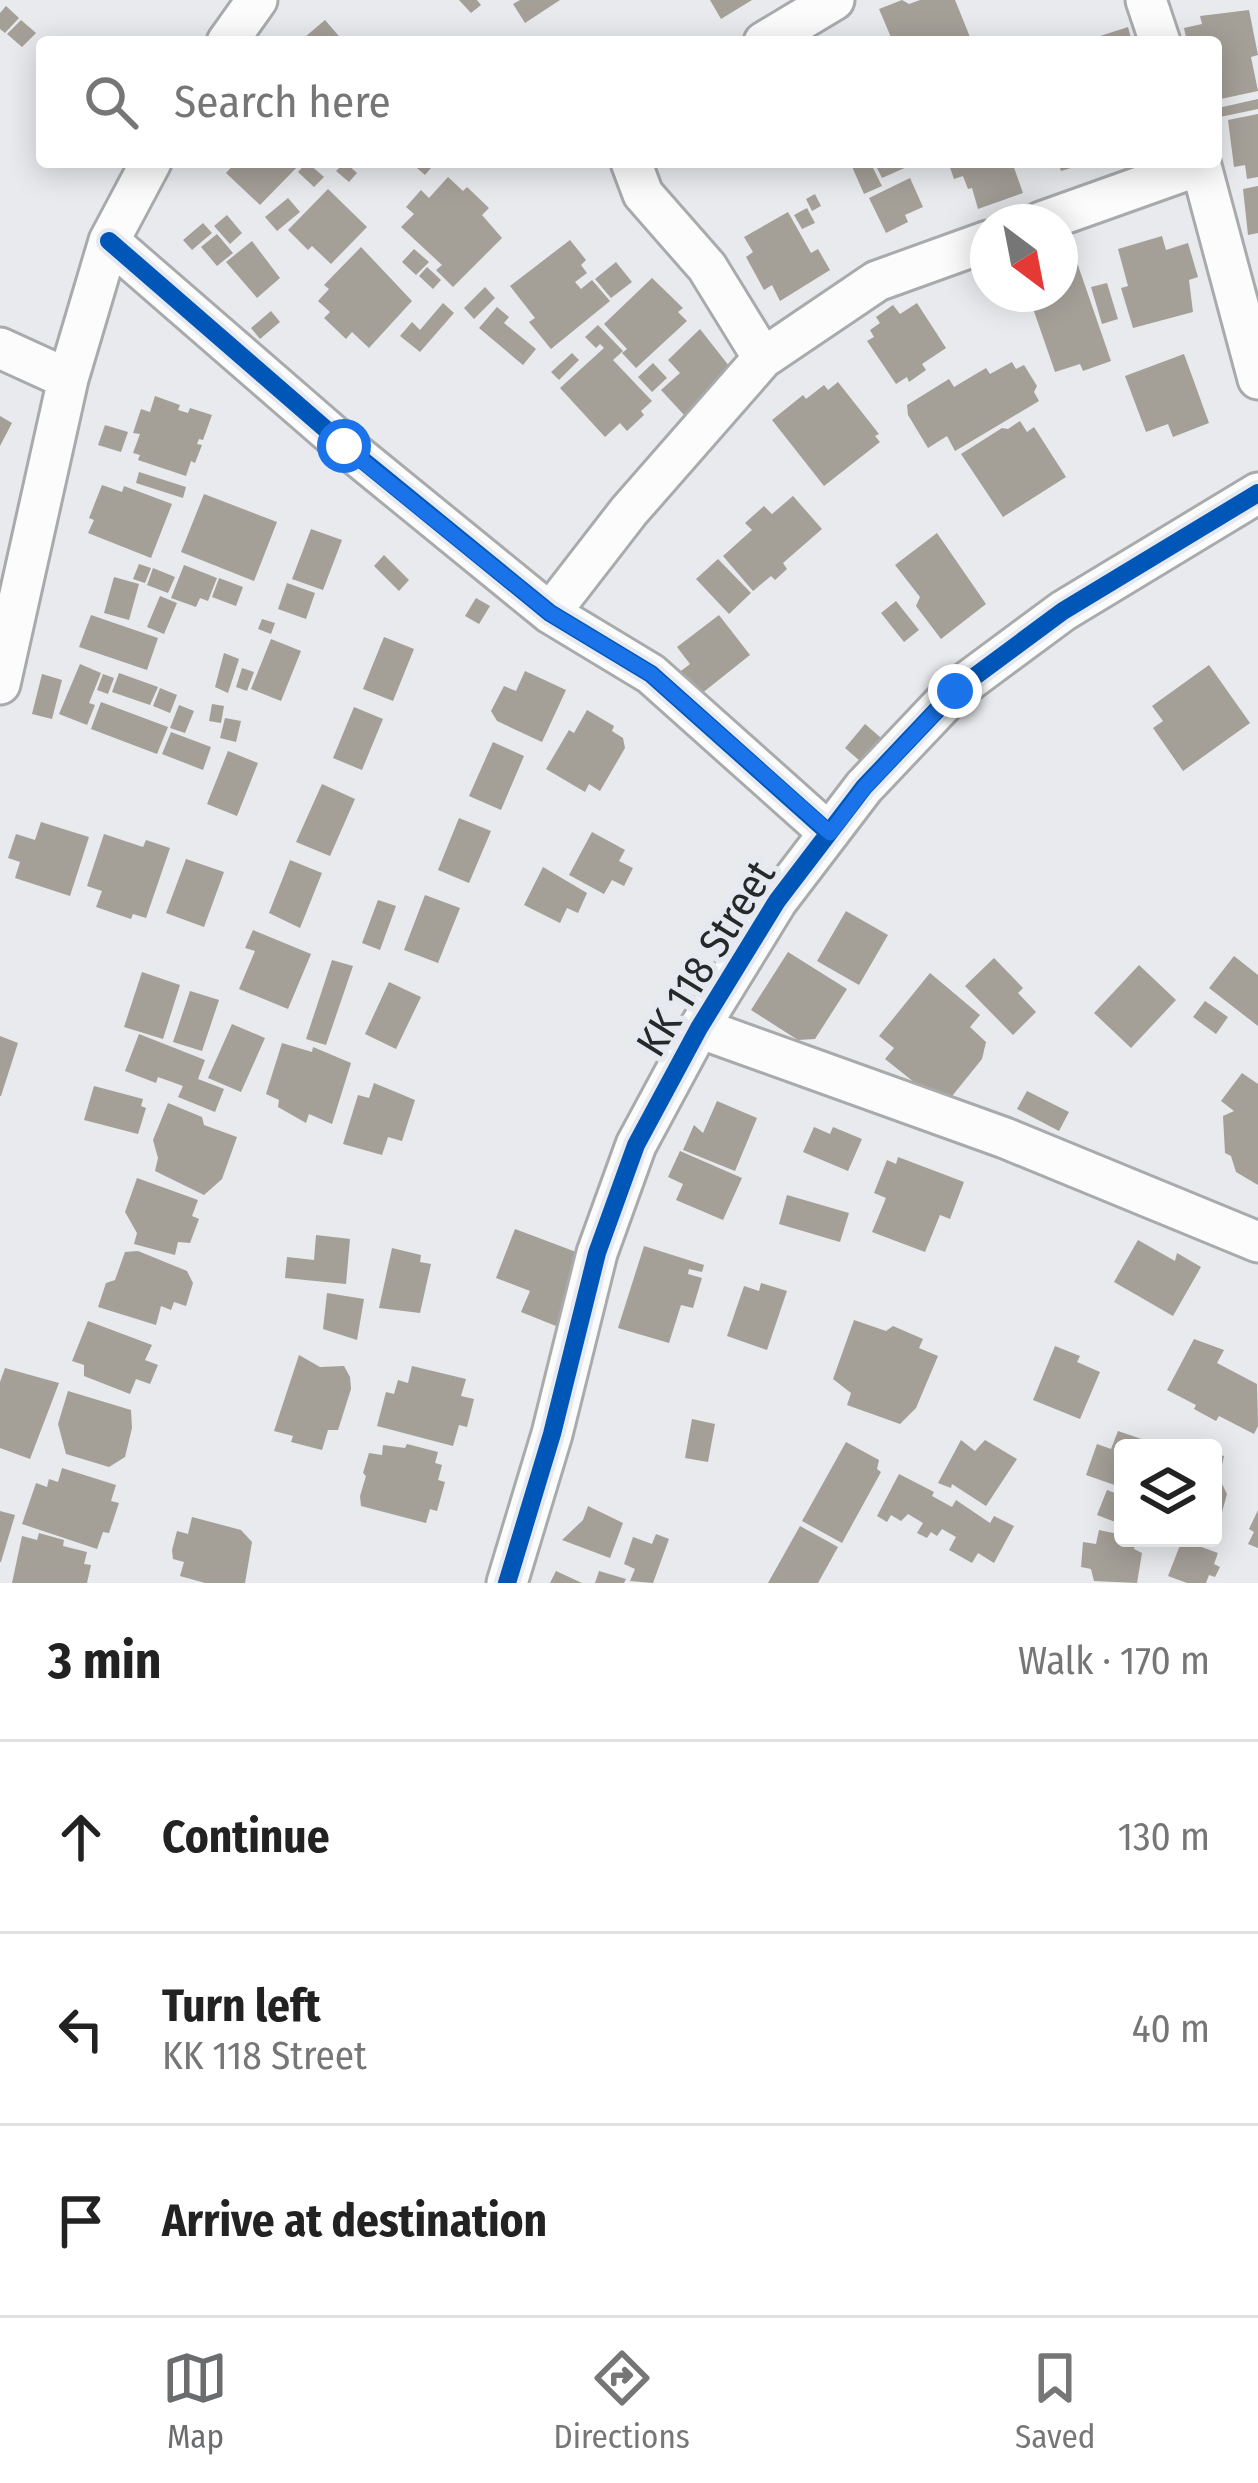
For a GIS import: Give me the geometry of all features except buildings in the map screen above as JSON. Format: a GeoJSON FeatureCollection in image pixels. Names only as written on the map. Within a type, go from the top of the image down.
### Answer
{"type":"FeatureCollection","features":[{"type":"Feature","properties":{"kind":"street"},"geometry":{"type":"LineString","coordinates":[[231,36],[256,0]]}},
{"type":"Feature","properties":{"kind":"street"},"geometry":{"type":"LineString","coordinates":[[774,36],[834,0]]}},
{"type":"Feature","properties":{"kind":"street"},"geometry":{"type":"LineString","coordinates":[[1146,0],[1158,36]]}},
{"type":"Feature","properties":{"kind":"street"},"geometry":{"type":"LineString","coordinates":[[0,684],[68,379],[109,241],[148,168]]}},
{"type":"Feature","properties":{"kind":"street"},"geometry":{"type":"LineString","coordinates":[[634,168],[643,194],[707,267],[763,358]]}},
{"type":"Feature","properties":{"kind":"street"},"geometry":{"type":"LineString","coordinates":[[1078,209],[1189,168]]}},
{"type":"Feature","properties":{"kind":"street"},"geometry":{"type":"LineString","coordinates":[[1201,168],[1258,379]]}},
{"type":"Feature","properties":{"kind":"street"},"geometry":{"type":"LineString","coordinates":[[109,241],[344,446],[550,613],[651,674],[830,833]]}},
{"type":"Feature","properties":{"kind":"street"},"geometry":{"type":"LineString","coordinates":[[550,613],[629,511],[763,358],[878,281],[970,248]]}},
{"type":"Feature","properties":{"kind":"street"},"geometry":{"type":"LineString","coordinates":[[0,347],[68,379]]}},
{"type":"Feature","properties":{"kind":"street","name":"KK 118 Street"},"geometry":{"type":"LineString","coordinates":[[506,1583],[552,1434],[605,1232],[636,1145],[699,1028],[777,901],[864,788],[955,691],[1063,611],[1258,493]]}},
{"type":"Feature","properties":{"kind":"street"},"geometry":{"type":"LineString","coordinates":[[699,1028],[1005,1138],[1258,1242]]}},
{"type":"Feature","properties":{"kind":"cycle path"},"geometry":{"type":"LineString","coordinates":[[109,241],[344,445],[550,613],[651,674],[829,833]]}},
{"type":"Feature","properties":{"kind":"cycle path"},"geometry":{"type":"LineString","coordinates":[[507,1583],[552,1434],[597,1253],[636,1145],[699,1028],[777,901],[864,787],[955,691],[1063,611],[1258,493]]}},
{"type":"Feature","properties":{"kind":"route"},"geometry":{"type":"LineString","coordinates":[[344,446],[550,613],[651,674],[830,833],[864,788],[955,691]]}}]}
